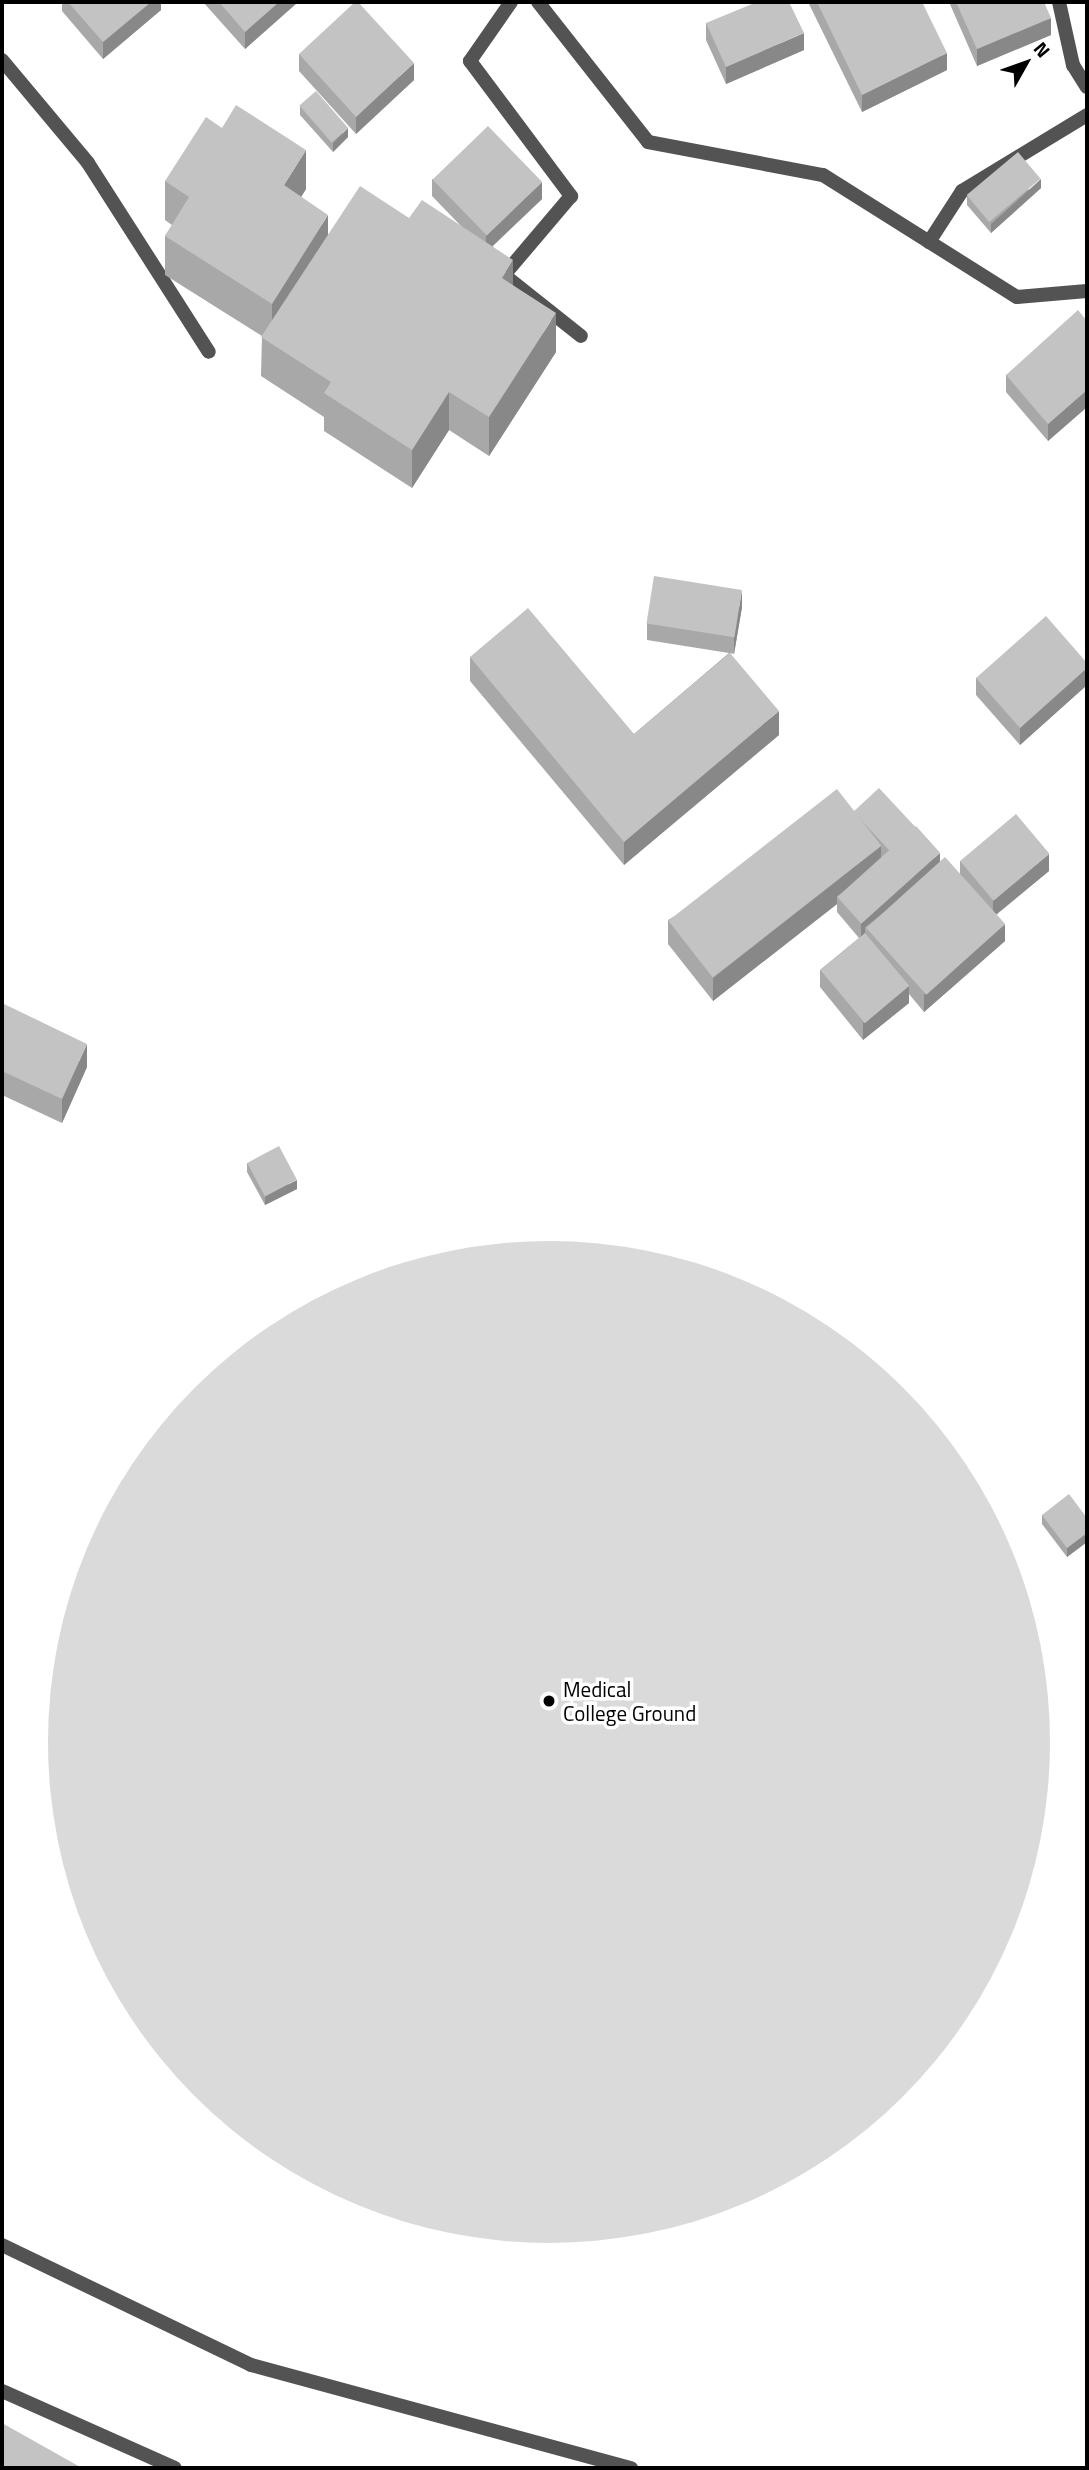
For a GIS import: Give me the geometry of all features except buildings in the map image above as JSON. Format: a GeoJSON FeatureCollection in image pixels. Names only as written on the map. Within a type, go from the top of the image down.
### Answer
{"type":"FeatureCollection","features":[{"type":"Feature","properties":{"kind":"street"},"geometry":{"type":"LineString","coordinates":[[511,2],[470,61],[571,196],[504,275],[581,336]]}},
{"type":"Feature","properties":{"kind":"street"},"geometry":{"type":"LineString","coordinates":[[538,2],[648,142],[823,176],[1017,297],[1087,291]]}},
{"type":"Feature","properties":{"kind":"street"},"geometry":{"type":"LineString","coordinates":[[1059,2],[1073,65],[1087,88]]}},
{"type":"Feature","properties":{"kind":"street"},"geometry":{"type":"LineString","coordinates":[[2,60],[88,163],[209,352]]}},
{"type":"Feature","properties":{"kind":"street"},"geometry":{"type":"LineString","coordinates":[[929,242],[962,191],[1087,115]]}},
{"type":"Feature","properties":{"kind":"street"},"geometry":{"type":"LineString","coordinates":[[2,2245],[251,2365],[631,2468]]}},
{"type":"Feature","properties":{"kind":"street"},"geometry":{"type":"LineString","coordinates":[[2,2391],[176,2468]]}},
{"type":"Feature","properties":{"kind":"shaded area","name":"Medical College Ground"},"geometry":{"type":"Polygon","coordinates":[[[549,1241],[647,1251],[741,1279],[785,1300],[827,1326],[867,1355],[903,1388],[936,1424],[965,1464],[991,1506],[1012,1550],[1040,1644],[1050,1742],[1040,1840],[1012,1934],[991,1978],[965,2020],[936,2060],[903,2096],[867,2129],[827,2158],[785,2184],[741,2205],[647,2233],[549,2243],[451,2233],[357,2205],[313,2184],[271,2158],[231,2129],[195,2096],[162,2060],[133,2020],[107,1978],[86,1934],[58,1840],[48,1742],[58,1644],[86,1550],[107,1506],[133,1464],[162,1424],[195,1388],[231,1355],[271,1326],[313,1300],[357,1279],[451,1251],[549,1241]]]}},
{"type":"Feature","properties":{"kind":"place","name":"Medical College Ground"},"geometry":{"type":"Point","coordinates":[549,1701]}}]}
